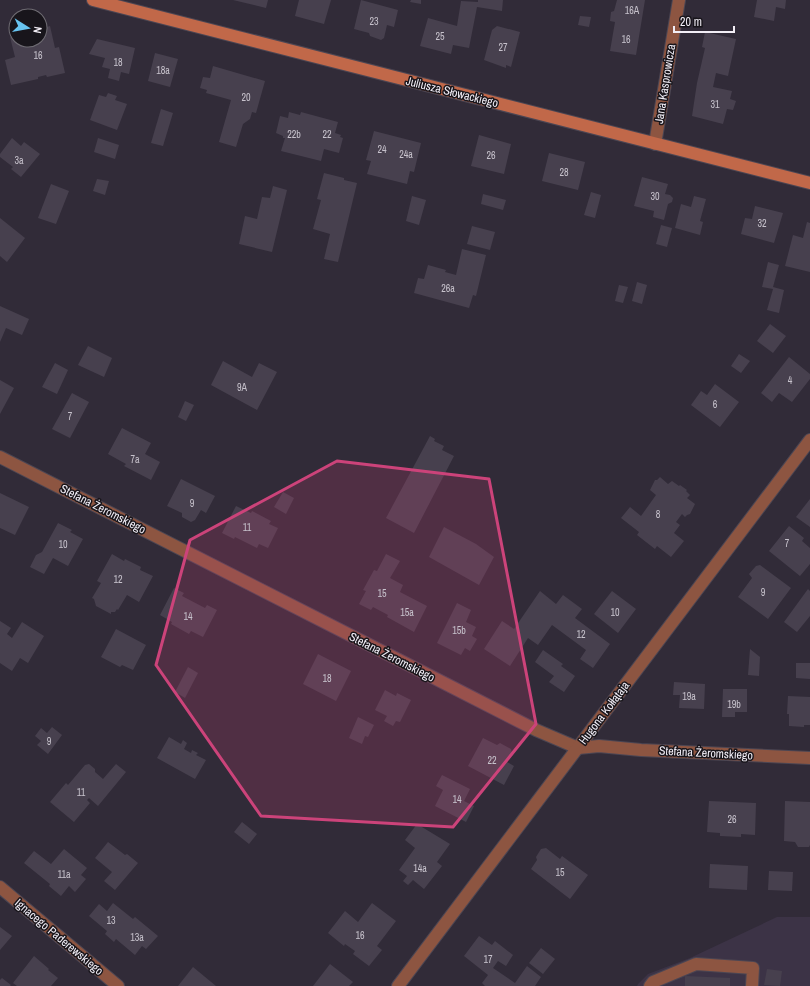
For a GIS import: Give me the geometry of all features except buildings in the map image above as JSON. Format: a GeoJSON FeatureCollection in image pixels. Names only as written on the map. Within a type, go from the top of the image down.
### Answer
{"type":"FeatureCollection","features":[{"type":"Feature","properties":{"kind":"street","name":"Juliusza Słowackiego"},"geometry":{"type":"LineString","coordinates":[[93,0],[810,183]]}},
{"type":"Feature","properties":{"kind":"street","name":"Jana Kasprowicza"},"geometry":{"type":"LineString","coordinates":[[655,144],[679,0]]}},
{"type":"Feature","properties":{"kind":"street","name":"Hugona Kołłątaja"},"geometry":{"type":"LineString","coordinates":[[398,986],[810,440]]}},
{"type":"Feature","properties":{"kind":"street","name":"Stefana Żeromskiego"},"geometry":{"type":"LineString","coordinates":[[0,457],[536,730],[578,748],[599,746],[641,750],[810,758]]}},
{"type":"Feature","properties":{"kind":"street","name":"Ignacego Paderewskiego"},"geometry":{"type":"LineString","coordinates":[[0,887],[115,985]]}},
{"type":"Feature","properties":{"kind":"street"},"geometry":{"type":"LineString","coordinates":[[650,986],[653,982],[696,964],[754,968],[752,986]]}},
{"type":"Feature","properties":{"kind":"highlighted area"},"geometry":{"type":"Polygon","coordinates":[[[337,461],[489,479],[536,724],[453,827],[261,816],[156,665],[190,540],[337,461]]]}},
{"type":"Feature","properties":{"kind":"shaded area"},"geometry":{"type":"Polygon","coordinates":[[[777,917],[810,917],[810,986],[637,986],[648,974],[690,958],[777,917]]]}}]}
